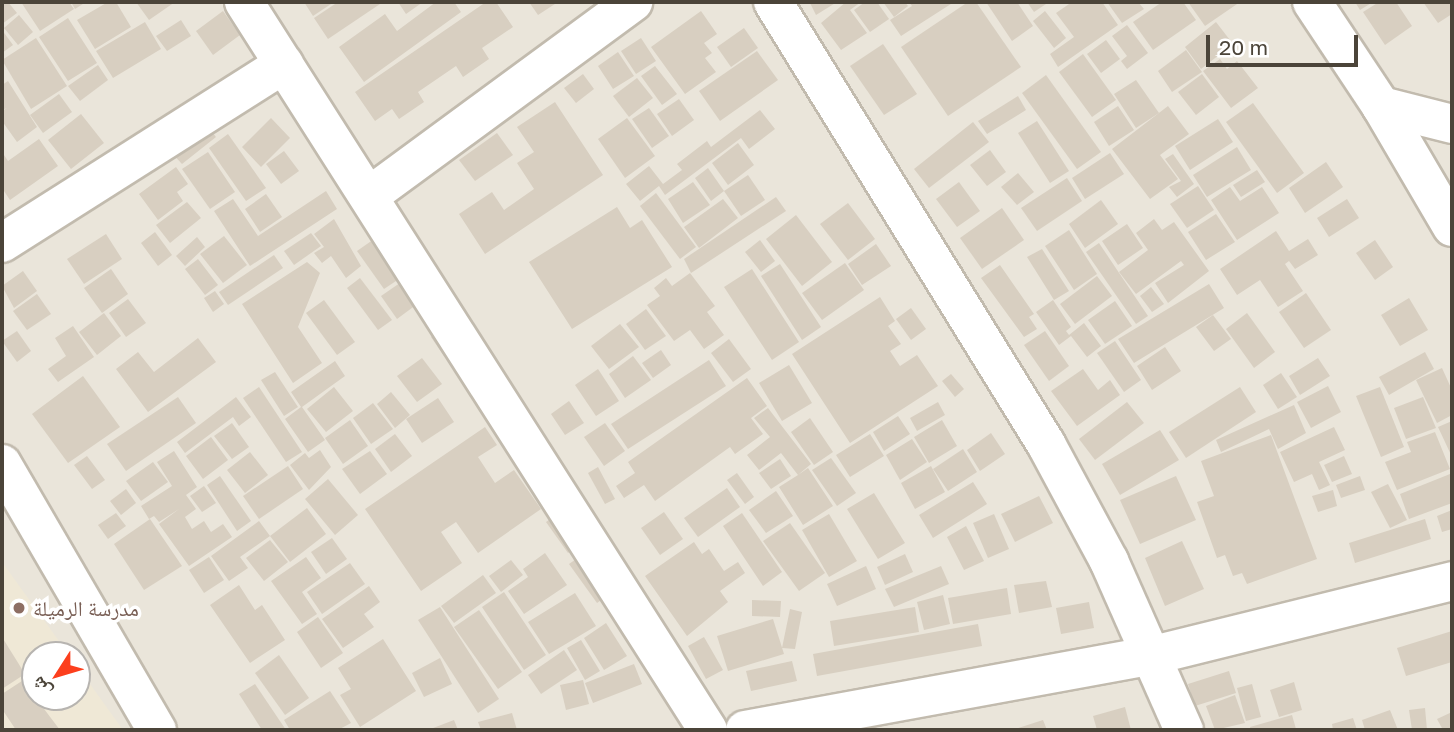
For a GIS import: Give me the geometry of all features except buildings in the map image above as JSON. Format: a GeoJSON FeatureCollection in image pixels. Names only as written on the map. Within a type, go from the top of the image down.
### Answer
{"type":"FeatureCollection","features":[{"type":"Feature","properties":{"kind":"street"},"geometry":{"type":"LineString","coordinates":[[244,2],[708,730]]}},
{"type":"Feature","properties":{"kind":"street"},"geometry":{"type":"LineString","coordinates":[[369,196],[633,2]]}},
{"type":"Feature","properties":{"kind":"street"},"geometry":{"type":"LineString","coordinates":[[773,2],[1046,444],[1154,654],[1184,730]]}},
{"type":"Feature","properties":{"kind":"street"},"geometry":{"type":"LineString","coordinates":[[1312,2],[1381,106],[1452,227]]}},
{"type":"Feature","properties":{"kind":"street"},"geometry":{"type":"LineString","coordinates":[[2,243],[284,64]]}},
{"type":"Feature","properties":{"kind":"street"},"geometry":{"type":"LineString","coordinates":[[1381,106],[1452,124]]}},
{"type":"Feature","properties":{"kind":"street"},"geometry":{"type":"LineString","coordinates":[[2,464],[157,730]]}},
{"type":"Feature","properties":{"kind":"street"},"geometry":{"type":"LineString","coordinates":[[745,730],[1154,654],[1452,582]]}},
{"type":"Feature","properties":{"kind":"shaded area"},"geometry":{"type":"Polygon","coordinates":[[[2,2],[1452,2],[1452,730],[2,730],[2,2]]]}},
{"type":"Feature","properties":{"kind":"shaded area","name":"مدرسة الرميلة"},"geometry":{"type":"Polygon","coordinates":[[[2,562],[59,641],[21,641],[21,711],[91,711],[91,685],[123,730],[2,730],[2,562]]]}},
{"type":"Feature","properties":{"kind":"place","name":"مدرسة الرميلة"},"geometry":{"type":"Point","coordinates":[19,608]}}]}
